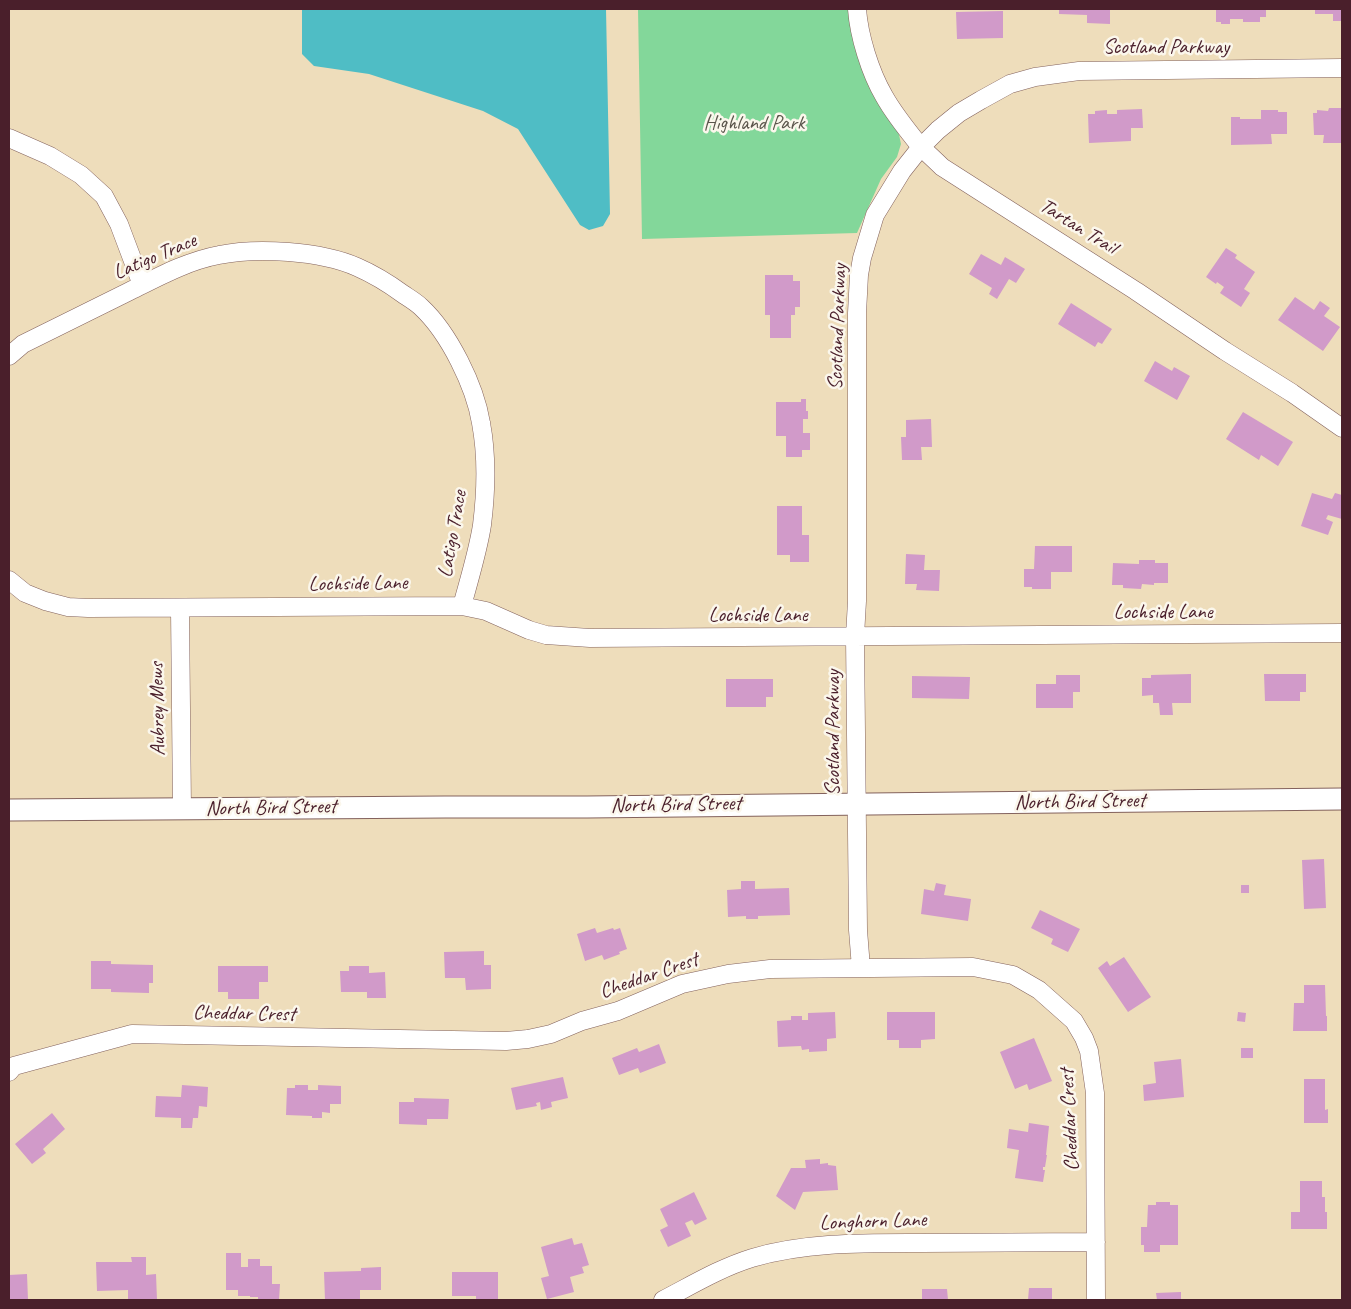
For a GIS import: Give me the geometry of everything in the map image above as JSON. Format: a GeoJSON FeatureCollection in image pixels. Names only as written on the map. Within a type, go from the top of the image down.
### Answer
{"type":"FeatureCollection","features":[{"type":"Feature","properties":{"kind":"street","name":"Tartan Trail"},"geometry":{"type":"LineString","coordinates":[[857,9],[858,22],[868,61],[883,95],[921,147],[942,167],[1136,291],[1342,428]]}},
{"type":"Feature","properties":{"kind":"street","name":"Scotland Parkway"},"geometry":{"type":"LineString","coordinates":[[861,968],[858,930],[856,804],[856,313],[862,258],[875,215],[902,172],[921,147],[945,124],[959,114],[1010,84],[1035,77],[1079,71],[1342,68]]}},
{"type":"Feature","properties":{"kind":"street"},"geometry":{"type":"LineString","coordinates":[[9,138],[50,156],[81,175],[104,196],[119,224],[142,285]]}},
{"type":"Feature","properties":{"kind":"street","name":"Latigo Trace"},"geometry":{"type":"LineString","coordinates":[[9,356],[24,344],[179,267],[219,255],[251,251],[286,252],[328,257],[356,266],[387,282],[421,307],[439,328],[458,360],[476,399],[482,424],[485,456],[485,494],[482,526],[462,606]]}},
{"type":"Feature","properties":{"kind":"street"},"geometry":{"type":"LineString","coordinates":[[9,580],[25,593],[68,607],[180,609]]}},
{"type":"Feature","properties":{"kind":"street","name":"Lochside Lane"},"geometry":{"type":"LineString","coordinates":[[180,609],[462,606],[486,611],[529,630],[546,635],[590,638],[1342,633]]}},
{"type":"Feature","properties":{"kind":"street","name":"Aubrey Mews"},"geometry":{"type":"LineString","coordinates":[[180,609],[182,809]]}},
{"type":"Feature","properties":{"kind":"street","name":"North Bird Street"},"geometry":{"type":"LineString","coordinates":[[9,810],[1342,799]]}},
{"type":"Feature","properties":{"kind":"street","name":"Cheddar Crest"},"geometry":{"type":"LineString","coordinates":[[9,1072],[14,1066],[132,1034],[506,1041],[528,1039],[550,1034],[618,1011],[682,984],[728,974],[770,970],[973,968],[1013,976],[1039,990],[1074,1021],[1084,1038],[1088,1051],[1095,1093],[1096,1300]]}},
{"type":"Feature","properties":{"kind":"street","name":"Longhorn Lane"},"geometry":{"type":"LineString","coordinates":[[663,1300],[723,1269],[751,1259],[796,1249],[866,1244],[1096,1242]]}},
{"type":"Feature","properties":{"kind":"green space","name":"Highland Park"},"geometry":{"type":"Polygon","coordinates":[[[638,9],[850,9],[898,130],[901,144],[897,157],[881,179],[857,233],[642,239],[638,9]]]}},
{"type":"Feature","properties":{"kind":"water"},"geometry":{"type":"Polygon","coordinates":[[[302,9],[606,9],[610,214],[603,226],[589,230],[580,225],[518,129],[483,111],[369,74],[314,66],[302,54],[302,9]]]}},
{"type":"Feature","properties":{"kind":"building"},"geometry":{"type":"Polygon","coordinates":[[[1059,9],[1110,9],[1110,24],[1087,23],[1087,15],[1059,14],[1059,9]]]}},
{"type":"Feature","properties":{"kind":"building"},"geometry":{"type":"Polygon","coordinates":[[[1216,9],[1266,9],[1266,17],[1260,17],[1260,22],[1243,22],[1243,19],[1230,19],[1230,24],[1221,24],[1221,22],[1216,22],[1216,9]]]}},
{"type":"Feature","properties":{"kind":"building"},"geometry":{"type":"Polygon","coordinates":[[[1315,9],[1342,9],[1342,21],[1333,21],[1333,14],[1315,14],[1315,9]]]}},
{"type":"Feature","properties":{"kind":"building"},"geometry":{"type":"Polygon","coordinates":[[[1003,11],[1003,38],[957,39],[956,12],[1003,11]]]}},
{"type":"Feature","properties":{"kind":"building"},"geometry":{"type":"Polygon","coordinates":[[[1329,108],[1342,108],[1342,143],[1323,143],[1324,135],[1314,135],[1313,113],[1317,113],[1317,110],[1328,111],[1329,108]]]}},
{"type":"Feature","properties":{"kind":"building"},"geometry":{"type":"Polygon","coordinates":[[[1142,109],[1143,128],[1131,128],[1131,141],[1089,143],[1088,114],[1107,110],[1107,114],[1117,114],[1117,110],[1142,109]]]}},
{"type":"Feature","properties":{"kind":"building"},"geometry":{"type":"Polygon","coordinates":[[[1261,110],[1287,112],[1287,134],[1271,134],[1272,144],[1231,145],[1231,117],[1261,119],[1261,110]]]}},
{"type":"Feature","properties":{"kind":"building"},"geometry":{"type":"Polygon","coordinates":[[[1226,248],[1237,255],[1235,258],[1255,272],[1244,289],[1250,293],[1241,307],[1220,293],[1224,287],[1206,277],[1226,248]]]}},
{"type":"Feature","properties":{"kind":"building"},"geometry":{"type":"Polygon","coordinates":[[[981,254],[1001,265],[1005,257],[1025,269],[1016,283],[1009,279],[997,299],[989,294],[992,288],[969,274],[981,254]]]}},
{"type":"Feature","properties":{"kind":"building"},"geometry":{"type":"Polygon","coordinates":[[[765,275],[793,275],[793,281],[800,281],[800,307],[795,307],[795,315],[791,315],[791,338],[770,338],[770,315],[765,315],[765,275]]]}},
{"type":"Feature","properties":{"kind":"building"},"geometry":{"type":"Polygon","coordinates":[[[1295,297],[1314,310],[1320,301],[1330,308],[1324,316],[1340,327],[1323,351],[1278,320],[1295,297]]]}},
{"type":"Feature","properties":{"kind":"building"},"geometry":{"type":"Polygon","coordinates":[[[1071,303],[1112,329],[1102,344],[1098,342],[1095,347],[1058,324],[1071,303]]]}},
{"type":"Feature","properties":{"kind":"building"},"geometry":{"type":"Polygon","coordinates":[[[1155,361],[1172,371],[1174,367],[1190,376],[1177,400],[1144,381],[1155,361]]]}},
{"type":"Feature","properties":{"kind":"building"},"geometry":{"type":"Polygon","coordinates":[[[801,399],[806,399],[808,419],[803,419],[803,433],[810,433],[810,450],[802,450],[802,457],[786,457],[786,436],[776,436],[776,402],[801,402],[801,399]]]}},
{"type":"Feature","properties":{"kind":"building"},"geometry":{"type":"Polygon","coordinates":[[[1243,412],[1293,442],[1278,466],[1261,455],[1259,460],[1226,439],[1243,412]]]}},
{"type":"Feature","properties":{"kind":"building"},"geometry":{"type":"Polygon","coordinates":[[[931,419],[932,447],[921,447],[922,460],[902,460],[901,437],[906,437],[906,420],[931,419]]]}},
{"type":"Feature","properties":{"kind":"building"},"geometry":{"type":"Polygon","coordinates":[[[1312,493],[1332,499],[1335,493],[1342,495],[1342,519],[1328,515],[1326,519],[1333,522],[1328,535],[1301,526],[1312,493]]]}},
{"type":"Feature","properties":{"kind":"building"},"geometry":{"type":"Polygon","coordinates":[[[777,506],[802,506],[802,535],[809,535],[809,562],[790,562],[790,555],[777,555],[777,506]]]}},
{"type":"Feature","properties":{"kind":"building"},"geometry":{"type":"Polygon","coordinates":[[[1035,546],[1072,546],[1072,572],[1051,572],[1051,589],[1024,587],[1024,569],[1034,569],[1035,546]]]}},
{"type":"Feature","properties":{"kind":"building"},"geometry":{"type":"Polygon","coordinates":[[[906,554],[925,555],[924,570],[940,570],[939,591],[916,590],[917,584],[905,584],[906,554]]]}},
{"type":"Feature","properties":{"kind":"building"},"geometry":{"type":"Polygon","coordinates":[[[1139,560],[1155,560],[1155,563],[1168,563],[1168,583],[1142,584],[1141,589],[1123,588],[1123,585],[1112,585],[1113,563],[1139,564],[1139,560]]]}},
{"type":"Feature","properties":{"kind":"building"},"geometry":{"type":"Polygon","coordinates":[[[1191,674],[1191,703],[1172,703],[1173,715],[1160,715],[1159,703],[1153,703],[1153,695],[1142,696],[1142,678],[1151,678],[1151,675],[1191,674]]]}},
{"type":"Feature","properties":{"kind":"building"},"geometry":{"type":"Polygon","coordinates":[[[1264,674],[1306,674],[1306,692],[1300,692],[1300,701],[1265,701],[1264,674]]]}},
{"type":"Feature","properties":{"kind":"building"},"geometry":{"type":"Polygon","coordinates":[[[1056,675],[1080,675],[1080,692],[1073,692],[1073,708],[1036,708],[1036,684],[1056,684],[1056,675]]]}},
{"type":"Feature","properties":{"kind":"building"},"geometry":{"type":"Polygon","coordinates":[[[912,676],[970,677],[969,699],[912,698],[912,676]]]}},
{"type":"Feature","properties":{"kind":"building"},"geometry":{"type":"Polygon","coordinates":[[[726,679],[773,679],[773,697],[766,697],[766,707],[726,707],[726,679]]]}},
{"type":"Feature","properties":{"kind":"building"},"geometry":{"type":"Polygon","coordinates":[[[1324,859],[1326,908],[1304,909],[1302,860],[1324,859]]]}},
{"type":"Feature","properties":{"kind":"building"},"geometry":{"type":"Polygon","coordinates":[[[741,881],[755,881],[755,889],[789,888],[790,915],[758,916],[758,919],[746,919],[746,916],[728,917],[727,890],[741,889],[741,881]]]}},
{"type":"Feature","properties":{"kind":"building"},"geometry":{"type":"Polygon","coordinates":[[[936,883],[946,885],[944,895],[971,899],[968,921],[921,914],[924,889],[934,891],[936,883]]]}},
{"type":"Feature","properties":{"kind":"building"},"geometry":{"type":"Polygon","coordinates":[[[1241,885],[1249,885],[1249,893],[1241,893],[1241,885]]]}},
{"type":"Feature","properties":{"kind":"building"},"geometry":{"type":"Polygon","coordinates":[[[1040,910],[1080,929],[1068,952],[1051,944],[1053,939],[1031,928],[1040,910]]]}},
{"type":"Feature","properties":{"kind":"building"},"geometry":{"type":"Polygon","coordinates":[[[595,928],[597,933],[620,928],[627,949],[604,960],[602,955],[585,961],[577,934],[595,928]]]}},
{"type":"Feature","properties":{"kind":"building"},"geometry":{"type":"Polygon","coordinates":[[[484,951],[484,965],[491,965],[491,989],[466,990],[465,978],[445,978],[444,952],[484,951]]]}},
{"type":"Feature","properties":{"kind":"building"},"geometry":{"type":"Polygon","coordinates":[[[1124,957],[1151,997],[1128,1012],[1098,968],[1107,961],[1110,966],[1124,957]]]}},
{"type":"Feature","properties":{"kind":"building"},"geometry":{"type":"Polygon","coordinates":[[[91,961],[111,961],[111,964],[153,965],[153,983],[149,983],[149,993],[111,992],[111,989],[91,989],[91,961]]]}},
{"type":"Feature","properties":{"kind":"building"},"geometry":{"type":"Polygon","coordinates":[[[218,966],[268,966],[268,982],[259,982],[259,999],[228,999],[228,992],[218,992],[218,966]]]}},
{"type":"Feature","properties":{"kind":"building"},"geometry":{"type":"Polygon","coordinates":[[[349,966],[369,966],[369,973],[385,972],[386,998],[367,998],[367,992],[341,992],[340,971],[349,971],[349,966]]]}},
{"type":"Feature","properties":{"kind":"building"},"geometry":{"type":"Polygon","coordinates":[[[1304,985],[1325,985],[1327,1031],[1293,1031],[1294,1003],[1304,1003],[1304,985]]]}},
{"type":"Feature","properties":{"kind":"building"},"geometry":{"type":"Polygon","coordinates":[[[835,1012],[836,1038],[827,1039],[827,1051],[809,1052],[809,1049],[802,1050],[801,1046],[778,1047],[777,1021],[791,1020],[791,1016],[802,1016],[802,1020],[808,1020],[808,1013],[835,1012]]]}},
{"type":"Feature","properties":{"kind":"building"},"geometry":{"type":"Polygon","coordinates":[[[887,1012],[935,1012],[935,1039],[921,1040],[921,1048],[899,1048],[899,1040],[887,1040],[887,1012]]]}},
{"type":"Feature","properties":{"kind":"building"},"geometry":{"type":"Polygon","coordinates":[[[1238,1012],[1246,1013],[1245,1022],[1237,1021],[1238,1012]]]}},
{"type":"Feature","properties":{"kind":"building"},"geometry":{"type":"Polygon","coordinates":[[[1034,1038],[1052,1081],[1029,1090],[1027,1084],[1015,1089],[1000,1052],[1034,1038]]]}},
{"type":"Feature","properties":{"kind":"building"},"geometry":{"type":"Polygon","coordinates":[[[659,1044],[666,1063],[640,1073],[638,1068],[619,1075],[612,1058],[637,1048],[639,1052],[659,1044]]]}},
{"type":"Feature","properties":{"kind":"building"},"geometry":{"type":"Polygon","coordinates":[[[1241,1048],[1253,1048],[1253,1058],[1241,1058],[1241,1048]]]}},
{"type":"Feature","properties":{"kind":"building"},"geometry":{"type":"Polygon","coordinates":[[[1181,1059],[1184,1097],[1144,1101],[1143,1085],[1156,1083],[1154,1062],[1181,1059]]]}},
{"type":"Feature","properties":{"kind":"building"},"geometry":{"type":"Polygon","coordinates":[[[563,1077],[568,1098],[551,1102],[552,1107],[541,1110],[540,1102],[536,1103],[537,1106],[516,1110],[511,1088],[563,1077]]]}},
{"type":"Feature","properties":{"kind":"building"},"geometry":{"type":"Polygon","coordinates":[[[1304,1079],[1325,1079],[1325,1110],[1328,1109],[1328,1123],[1304,1123],[1304,1079]]]}},
{"type":"Feature","properties":{"kind":"building"},"geometry":{"type":"Polygon","coordinates":[[[182,1085],[208,1087],[207,1107],[199,1106],[198,1118],[193,1118],[192,1128],[181,1128],[181,1118],[155,1117],[156,1096],[181,1097],[182,1085]]]}},
{"type":"Feature","properties":{"kind":"building"},"geometry":{"type":"Polygon","coordinates":[[[295,1085],[308,1085],[308,1090],[318,1090],[318,1085],[341,1086],[341,1104],[330,1104],[330,1113],[322,1112],[322,1118],[286,1115],[287,1088],[295,1088],[295,1085]]]}},
{"type":"Feature","properties":{"kind":"building"},"geometry":{"type":"Polygon","coordinates":[[[414,1098],[449,1099],[448,1119],[427,1119],[427,1125],[399,1124],[399,1102],[414,1102],[414,1098]]]}},
{"type":"Feature","properties":{"kind":"building"},"geometry":{"type":"Polygon","coordinates":[[[52,1113],[65,1129],[43,1149],[46,1153],[32,1164],[15,1144],[52,1113]]]}},
{"type":"Feature","properties":{"kind":"building"},"geometry":{"type":"Polygon","coordinates":[[[1029,1123],[1049,1126],[1047,1155],[1045,1167],[1043,1167],[1043,1170],[1045,1170],[1043,1182],[1015,1178],[1019,1150],[1007,1148],[1009,1129],[1028,1132],[1029,1123]]]}},
{"type":"Feature","properties":{"kind":"building"},"geometry":{"type":"Polygon","coordinates":[[[820,1159],[820,1164],[828,1163],[828,1165],[836,1166],[838,1190],[803,1192],[795,1210],[776,1196],[791,1168],[806,1168],[805,1160],[820,1159]]]}},
{"type":"Feature","properties":{"kind":"building"},"geometry":{"type":"Polygon","coordinates":[[[1300,1181],[1322,1181],[1322,1197],[1325,1197],[1325,1212],[1327,1212],[1327,1229],[1291,1229],[1291,1212],[1300,1212],[1300,1181]]]}},
{"type":"Feature","properties":{"kind":"building"},"geometry":{"type":"Polygon","coordinates":[[[694,1192],[707,1219],[695,1225],[692,1220],[685,1223],[691,1236],[668,1247],[660,1230],[668,1226],[660,1209],[694,1192]]]}},
{"type":"Feature","properties":{"kind":"building"},"geometry":{"type":"Polygon","coordinates":[[[1156,1202],[1170,1202],[1170,1205],[1178,1205],[1178,1245],[1160,1245],[1160,1252],[1144,1252],[1144,1245],[1141,1245],[1141,1227],[1147,1227],[1148,1205],[1156,1205],[1156,1202]]]}},
{"type":"Feature","properties":{"kind":"building"},"geometry":{"type":"Polygon","coordinates":[[[572,1238],[574,1245],[582,1243],[589,1265],[582,1267],[584,1273],[570,1277],[574,1292],[547,1299],[541,1278],[549,1276],[541,1247],[572,1238]]]}},
{"type":"Feature","properties":{"kind":"building"},"geometry":{"type":"Polygon","coordinates":[[[226,1253],[241,1253],[241,1267],[248,1267],[248,1259],[260,1259],[260,1266],[272,1266],[272,1284],[280,1284],[279,1300],[238,1296],[238,1290],[226,1290],[226,1253]]]}},
{"type":"Feature","properties":{"kind":"building"},"geometry":{"type":"Polygon","coordinates":[[[131,1257],[146,1257],[146,1275],[156,1274],[157,1300],[128,1300],[128,1290],[97,1291],[96,1262],[132,1262],[131,1257]]]}},
{"type":"Feature","properties":{"kind":"building"},"geometry":{"type":"Polygon","coordinates":[[[381,1267],[381,1290],[360,1290],[360,1299],[325,1300],[324,1272],[361,1271],[361,1268],[381,1267]]]}},
{"type":"Feature","properties":{"kind":"building"},"geometry":{"type":"Polygon","coordinates":[[[452,1272],[498,1272],[498,1299],[476,1300],[476,1296],[452,1296],[452,1272]]]}},
{"type":"Feature","properties":{"kind":"building"},"geometry":{"type":"Polygon","coordinates":[[[27,1274],[28,1300],[9,1300],[9,1275],[27,1274]]]}},
{"type":"Feature","properties":{"kind":"building"},"geometry":{"type":"Polygon","coordinates":[[[1029,1288],[1052,1288],[1052,1300],[1028,1300],[1029,1288]]]}},
{"type":"Feature","properties":{"kind":"building"},"geometry":{"type":"Polygon","coordinates":[[[922,1289],[947,1289],[948,1300],[922,1300],[922,1289]]]}},
{"type":"Feature","properties":{"kind":"building"},"geometry":{"type":"Polygon","coordinates":[[[1181,1292],[1181,1300],[1157,1300],[1156,1293],[1181,1292]]]}}]}
